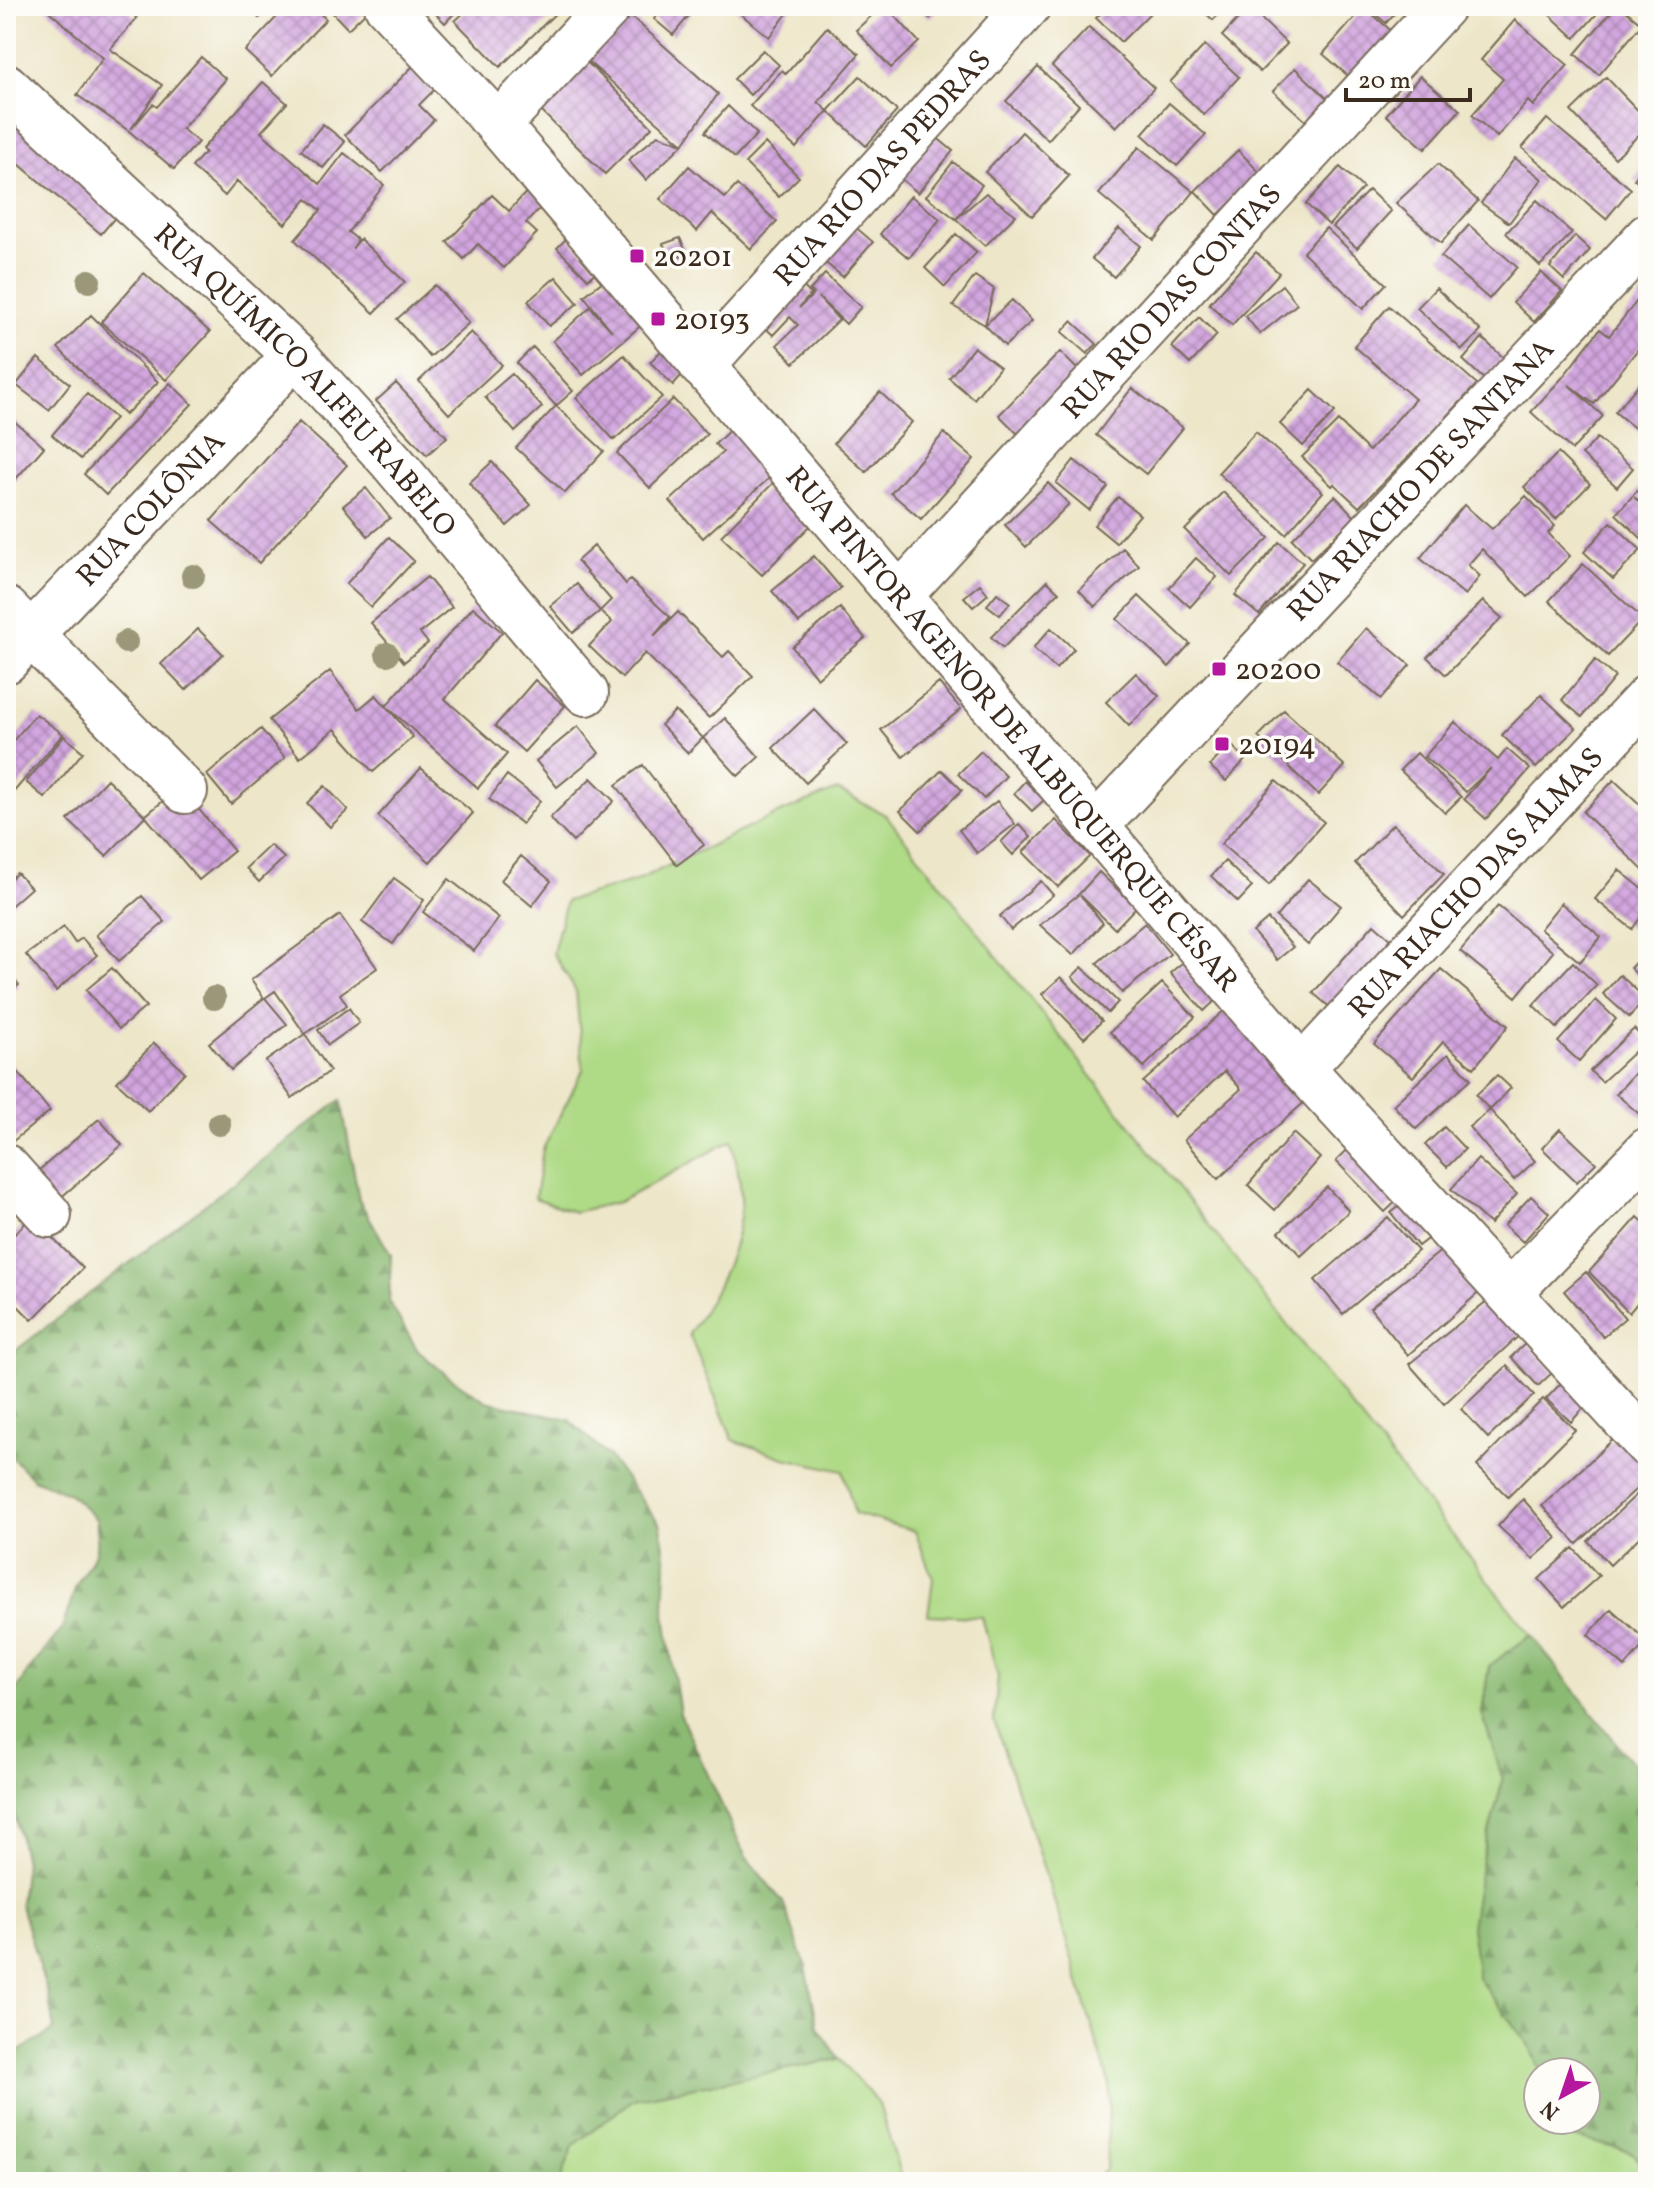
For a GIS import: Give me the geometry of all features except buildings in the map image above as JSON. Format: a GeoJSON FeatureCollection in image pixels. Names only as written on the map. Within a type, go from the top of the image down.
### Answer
{"type":"FeatureCollection","features":[{"type":"Feature","properties":{"kind":"street","name":"RUA PINTOR AGENOR DE ALBUQUERQUE CÉSAR"},"geometry":{"type":"LineString","coordinates":[[387,6],[498,125],[1302,1068],[1648,1445]]}},
{"type":"Feature","properties":{"kind":"street"},"geometry":{"type":"LineString","coordinates":[[498,125],[609,6]]}},
{"type":"Feature","properties":{"kind":"street","name":"RUA RIO DAS PEDRAS"},"geometry":{"type":"LineString","coordinates":[[702,366],[1028,6]]}},
{"type":"Feature","properties":{"kind":"street","name":"RUA RIO DAS CONTAS"},"geometry":{"type":"LineString","coordinates":[[900,595],[1443,6]]}},
{"type":"Feature","properties":{"kind":"street","name":"RUA QUÍMICO ALFEU RABELO"},"geometry":{"type":"LineString","coordinates":[[6,86],[295,355],[392,462],[586,693]]}},
{"type":"Feature","properties":{"kind":"street","name":"RUA RIACHO DE SANTANA"},"geometry":{"type":"LineString","coordinates":[[1095,827],[1648,236]]}},
{"type":"Feature","properties":{"kind":"street","name":"RUA COLÔNIA"},"geometry":{"type":"LineString","coordinates":[[14,634],[295,355]]}},
{"type":"Feature","properties":{"kind":"street"},"geometry":{"type":"LineString","coordinates":[[14,634],[185,791]]}},
{"type":"Feature","properties":{"kind":"street","name":"RUA RIACHO DAS ALMAS"},"geometry":{"type":"LineString","coordinates":[[1302,1068],[1648,697]]}},
{"type":"Feature","properties":{"kind":"street"},"geometry":{"type":"LineString","coordinates":[[1509,1293],[1648,1150]]}},
{"type":"Feature","properties":{"kind":"street"},"geometry":{"type":"LineString","coordinates":[[6,1167],[49,1215]]}},
{"type":"Feature","properties":{"kind":"green space"},"geometry":{"type":"Polygon","coordinates":[[[837,790],[886,815],[1531,1635],[1489,1666],[1482,1713],[1503,1780],[1482,1859],[1534,2056],[1522,2056],[1522,2136],[1570,2136],[1631,2152],[1648,2167],[1648,2182],[1090,2182],[1106,2170],[1110,2086],[1051,1890],[994,1721],[998,1677],[982,1617],[928,1615],[933,1579],[915,1531],[855,1514],[843,1471],[784,1458],[733,1440],[689,1334],[723,1274],[739,1225],[741,1191],[732,1140],[619,1202],[574,1212],[535,1198],[543,1149],[583,1070],[576,991],[553,953],[566,901],[636,881],[775,815],[837,790]]]}},
{"type":"Feature","properties":{"kind":"green space"},"geometry":{"type":"Polygon","coordinates":[[[341,1100],[359,1200],[391,1255],[389,1302],[418,1351],[486,1401],[569,1420],[610,1458],[661,1526],[666,1564],[664,1610],[680,1714],[745,1856],[783,1902],[806,1967],[818,2027],[839,2059],[633,2099],[573,2146],[560,2182],[6,2182],[6,2059],[54,2030],[49,1999],[20,1903],[25,1862],[6,1774],[6,1709],[26,1674],[62,1629],[76,1586],[96,1551],[97,1520],[70,1494],[33,1479],[6,1451],[6,1358],[341,1100]]]}},
{"type":"Feature","properties":{"kind":"green space"},"geometry":{"type":"Polygon","coordinates":[[[1531,1635],[1648,1783],[1648,2167],[1631,2152],[1570,2136],[1602,2136],[1602,2056],[1534,2056],[1478,1978],[1471,1927],[1482,1859],[1503,1780],[1482,1713],[1489,1666],[1531,1635]]]}},
{"type":"Feature","properties":{"kind":"green space"},"geometry":{"type":"Polygon","coordinates":[[[839,2059],[879,2104],[901,2177],[906,2182],[560,2182],[573,2146],[633,2099],[839,2059]]]}},
{"type":"Feature","properties":{"kind":"place","name":"20201"},"geometry":{"type":"Point","coordinates":[637,256]}},
{"type":"Feature","properties":{"kind":"place","name":"20193"},"geometry":{"type":"Point","coordinates":[658,319]}},
{"type":"Feature","properties":{"kind":"place","name":"20200"},"geometry":{"type":"Point","coordinates":[1219,669]}},
{"type":"Feature","properties":{"kind":"place","name":"20194"},"geometry":{"type":"Point","coordinates":[1222,744]}}]}
